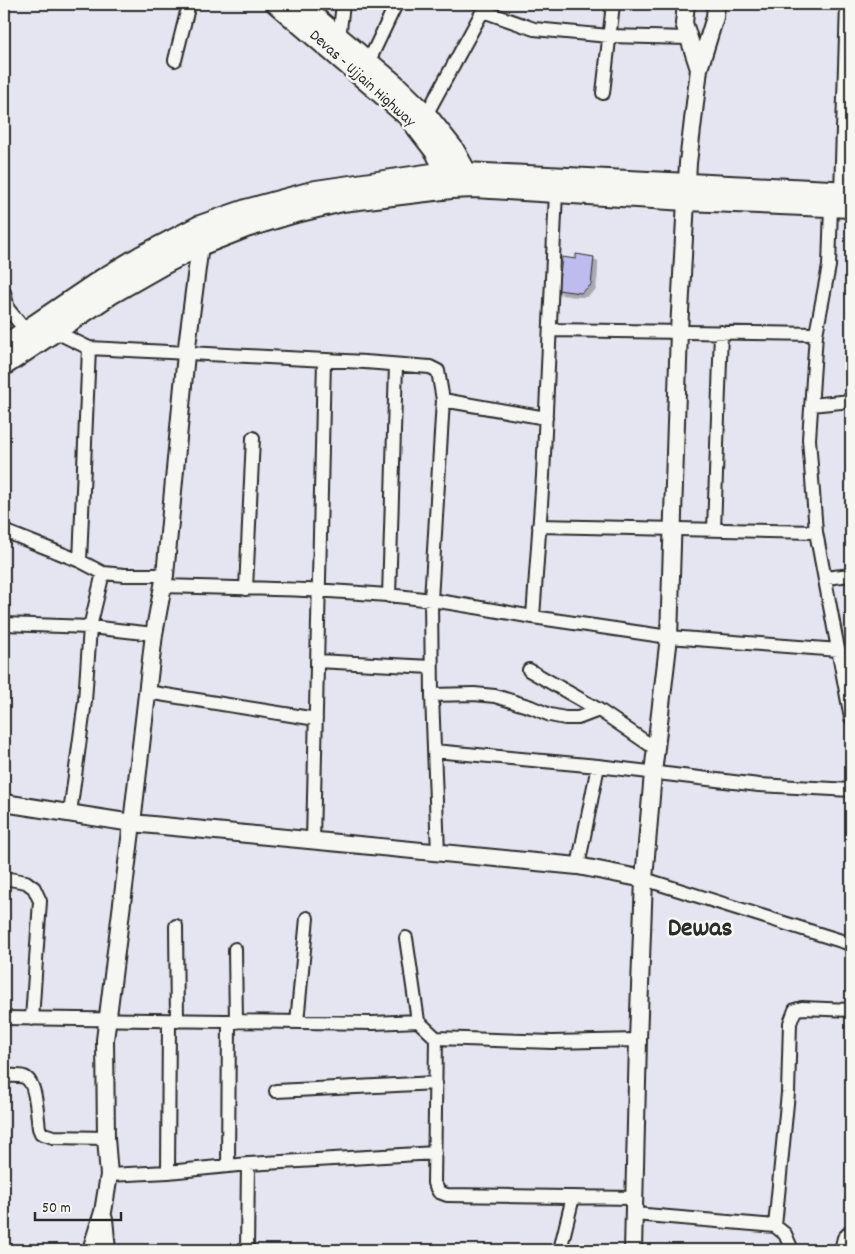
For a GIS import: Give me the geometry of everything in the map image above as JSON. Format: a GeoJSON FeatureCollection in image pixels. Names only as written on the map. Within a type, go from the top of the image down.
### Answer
{"type":"FeatureCollection","features":[{"type":"Feature","properties":{"kind":"main road","name":"Devas - Ujjain Highway"},"geometry":{"type":"LineString","coordinates":[[277,4],[409,117],[436,152],[449,180]]}},
{"type":"Feature","properties":{"kind":"main road","name":"Devas - Ujjain Highway"},"geometry":{"type":"LineString","coordinates":[[300,4],[395,85],[426,115],[453,149],[470,180]]}},
{"type":"Feature","properties":{"kind":"main road"},"geometry":{"type":"LineString","coordinates":[[470,180],[556,192],[687,193]]}},
{"type":"Feature","properties":{"kind":"main road"},"geometry":{"type":"LineString","coordinates":[[4,346],[140,257],[200,235],[246,210],[316,191],[470,180],[843,200]]}},
{"type":"Feature","properties":{"kind":"main road"},"geometry":{"type":"LineString","coordinates":[[4,365],[112,293],[163,264],[200,235]]}},
{"type":"Feature","properties":{"kind":"street"},"geometry":{"type":"LineString","coordinates":[[175,60],[189,4]]}},
{"type":"Feature","properties":{"kind":"street"},"geometry":{"type":"LineString","coordinates":[[339,38],[342,4]]}},
{"type":"Feature","properties":{"kind":"street"},"geometry":{"type":"LineString","coordinates":[[368,63],[396,4]]}},
{"type":"Feature","properties":{"kind":"street"},"geometry":{"type":"LineString","coordinates":[[603,93],[612,4]]}},
{"type":"Feature","properties":{"kind":"street"},"geometry":{"type":"LineString","coordinates":[[686,4],[684,23],[699,69]]}},
{"type":"Feature","properties":{"kind":"street"},"geometry":{"type":"LineString","coordinates":[[633,1250],[644,879],[653,772],[669,637],[679,331],[688,163],[699,69],[716,17],[716,4]]}},
{"type":"Feature","properties":{"kind":"street"},"geometry":{"type":"LineString","coordinates":[[848,4],[843,200],[816,334],[809,439],[816,532],[851,718]]}},
{"type":"Feature","properties":{"kind":"street"},"geometry":{"type":"LineString","coordinates":[[426,115],[485,8],[534,29],[609,36],[688,38]]}},
{"type":"Feature","properties":{"kind":"street"},"geometry":{"type":"LineString","coordinates":[[533,617],[546,418],[556,192]]}},
{"type":"Feature","properties":{"kind":"street"},"geometry":{"type":"LineString","coordinates":[[91,1250],[103,1212],[109,1175],[106,1138],[105,1040],[154,634],[165,580],[186,354],[200,235]]}},
{"type":"Feature","properties":{"kind":"street"},"geometry":{"type":"LineString","coordinates":[[4,292],[8,309],[26,331]]}},
{"type":"Feature","properties":{"kind":"street"},"geometry":{"type":"LineString","coordinates":[[550,330],[816,334]]}},
{"type":"Feature","properties":{"kind":"street"},"geometry":{"type":"LineString","coordinates":[[54,331],[90,348],[430,367],[438,371],[442,400],[431,600],[431,668],[438,852]]}},
{"type":"Feature","properties":{"kind":"street"},"geometry":{"type":"LineString","coordinates":[[714,530],[721,332]]}},
{"type":"Feature","properties":{"kind":"street"},"geometry":{"type":"LineString","coordinates":[[80,562],[90,348]]}},
{"type":"Feature","properties":{"kind":"street"},"geometry":{"type":"LineString","coordinates":[[313,841],[324,360]]}},
{"type":"Feature","properties":{"kind":"street"},"geometry":{"type":"LineString","coordinates":[[389,596],[396,365]]}},
{"type":"Feature","properties":{"kind":"street"},"geometry":{"type":"LineString","coordinates":[[442,400],[546,418]]}},
{"type":"Feature","properties":{"kind":"street"},"geometry":{"type":"LineString","coordinates":[[811,405],[851,401]]}},
{"type":"Feature","properties":{"kind":"street"},"geometry":{"type":"LineString","coordinates":[[246,589],[253,438]]}},
{"type":"Feature","properties":{"kind":"street"},"geometry":{"type":"LineString","coordinates":[[539,526],[816,532]]}},
{"type":"Feature","properties":{"kind":"street"},"geometry":{"type":"LineString","coordinates":[[4,531],[103,573],[246,589],[318,590],[431,600],[669,637],[839,650]]}},
{"type":"Feature","properties":{"kind":"street"},"geometry":{"type":"LineString","coordinates":[[70,813],[85,701],[90,628],[103,573]]}},
{"type":"Feature","properties":{"kind":"street"},"geometry":{"type":"LineString","coordinates":[[825,578],[851,575]]}},
{"type":"Feature","properties":{"kind":"street"},"geometry":{"type":"LineString","coordinates":[[4,624],[90,628],[154,634]]}},
{"type":"Feature","properties":{"kind":"street"},"geometry":{"type":"LineString","coordinates":[[317,661],[431,668]]}},
{"type":"Feature","properties":{"kind":"street"},"geometry":{"type":"LineString","coordinates":[[529,670],[599,710],[656,749]]}},
{"type":"Feature","properties":{"kind":"street"},"geometry":{"type":"LineString","coordinates":[[147,692],[316,719]]}},
{"type":"Feature","properties":{"kind":"street"},"geometry":{"type":"LineString","coordinates":[[432,695],[474,694],[495,696],[550,715],[565,718],[578,718],[599,710]]}},
{"type":"Feature","properties":{"kind":"street"},"geometry":{"type":"LineString","coordinates":[[434,751],[598,766],[759,785],[851,790]]}},
{"type":"Feature","properties":{"kind":"street"},"geometry":{"type":"LineString","coordinates":[[578,866],[598,766]]}},
{"type":"Feature","properties":{"kind":"street"},"geometry":{"type":"LineString","coordinates":[[4,803],[132,824],[578,866],[644,879],[851,944]]}},
{"type":"Feature","properties":{"kind":"street"},"geometry":{"type":"LineString","coordinates":[[4,878],[26,882],[34,888],[40,901],[32,1019]]}},
{"type":"Feature","properties":{"kind":"street"},"geometry":{"type":"LineString","coordinates":[[297,1022],[307,918]]}},
{"type":"Feature","properties":{"kind":"street"},"geometry":{"type":"LineString","coordinates":[[168,1172],[176,926]]}},
{"type":"Feature","properties":{"kind":"street"},"geometry":{"type":"LineString","coordinates":[[406,938],[418,1021],[436,1038],[552,1042],[638,1040]]}},
{"type":"Feature","properties":{"kind":"street"},"geometry":{"type":"LineString","coordinates":[[228,1165],[235,949]]}},
{"type":"Feature","properties":{"kind":"street"},"geometry":{"type":"LineString","coordinates":[[775,1226],[788,1093],[790,1023],[795,1010],[802,1008],[851,1010]]}},
{"type":"Feature","properties":{"kind":"street"},"geometry":{"type":"LineString","coordinates":[[4,1018],[233,1022],[373,1023],[418,1021]]}},
{"type":"Feature","properties":{"kind":"street"},"geometry":{"type":"LineString","coordinates":[[436,1038],[434,1183],[439,1192],[447,1195],[573,1197],[775,1226],[785,1234],[792,1250]]}},
{"type":"Feature","properties":{"kind":"street"},"geometry":{"type":"LineString","coordinates":[[4,1076],[23,1077],[30,1083],[34,1093],[41,1133],[53,1137],[106,1138]]}},
{"type":"Feature","properties":{"kind":"street"},"geometry":{"type":"LineString","coordinates":[[276,1091],[436,1083]]}},
{"type":"Feature","properties":{"kind":"street"},"geometry":{"type":"LineString","coordinates":[[109,1175],[168,1172],[228,1165],[434,1153]]}},
{"type":"Feature","properties":{"kind":"street"},"geometry":{"type":"LineString","coordinates":[[247,1250],[248,1164]]}},
{"type":"Feature","properties":{"kind":"street"},"geometry":{"type":"LineString","coordinates":[[560,1250],[573,1197]]}},
{"type":"Feature","properties":{"kind":"street"},"geometry":{"type":"LineString","coordinates":[[103,1212],[107,1250]]}},
{"type":"Feature","properties":{"kind":"street"},"geometry":{"type":"LineString","coordinates":[[841,1250],[844,1238],[851,1231]]}},
{"type":"Feature","properties":{"kind":"building"},"geometry":{"type":"Polygon","coordinates":[[[576,254],[594,257],[591,285],[581,293],[557,290],[556,274],[560,275],[562,257],[576,259],[576,254]]]}},
{"type":"Feature","properties":{"kind":"district","name":"Dewas"},"geometry":{"type":"Point","coordinates":[700,929]}}]}
